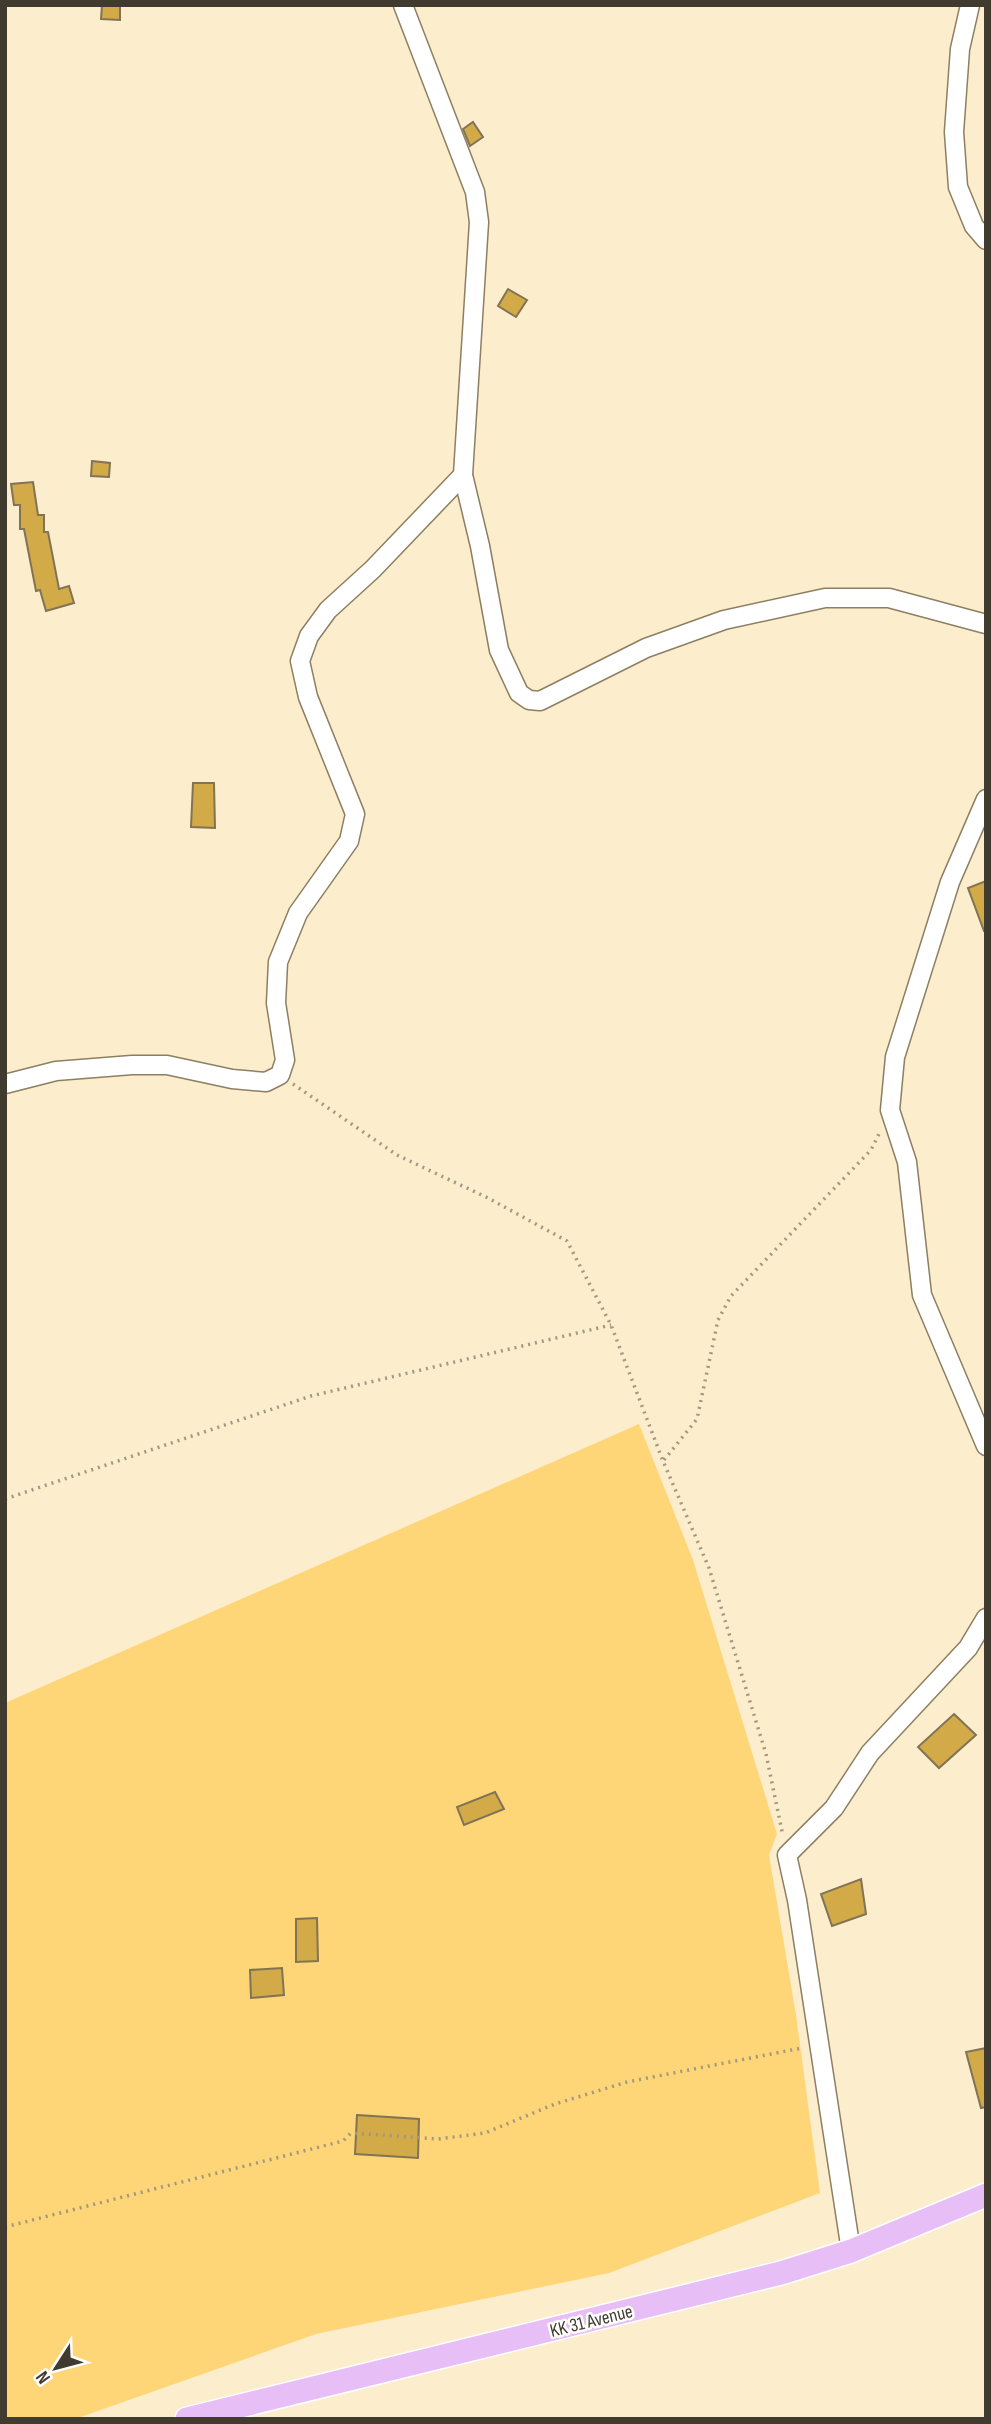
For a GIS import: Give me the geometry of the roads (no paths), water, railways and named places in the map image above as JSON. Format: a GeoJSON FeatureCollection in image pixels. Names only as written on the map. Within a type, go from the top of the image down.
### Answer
{"type":"FeatureCollection","features":[{"type":"Feature","properties":{"kind":"main road","name":"KK 31 Avenue"},"geometry":{"type":"LineString","coordinates":[[187,2419],[781,2273],[851,2251],[986,2195]]}},
{"type":"Feature","properties":{"kind":"street"},"geometry":{"type":"LineString","coordinates":[[403,5],[475,192],[480,222],[463,475],[480,545],[499,650],[519,693],[529,700],[540,701],[646,648],[724,620],[825,598],[889,598],[986,624]]}},
{"type":"Feature","properties":{"kind":"street"},"geometry":{"type":"LineString","coordinates":[[970,5],[960,49],[954,131],[958,187],[974,226],[986,240]]}},
{"type":"Feature","properties":{"kind":"street"},"geometry":{"type":"LineString","coordinates":[[5,1084],[56,1071],[132,1065],[167,1065],[232,1079],[266,1082],[280,1074],[285,1060],[276,1003],[278,962],[298,913],[349,841],[355,814],[308,697],[300,661],[309,636],[328,610],[373,569],[463,475]]}},
{"type":"Feature","properties":{"kind":"street"},"geometry":{"type":"LineString","coordinates":[[986,799],[950,882],[895,1057],[890,1110],[907,1162],[922,1296],[986,1446]]}},
{"type":"Feature","properties":{"kind":"street"},"geometry":{"type":"LineString","coordinates":[[851,2251],[797,1900],[787,1855],[834,1808],[870,1753],[968,1648],[986,1618]]}}]}
